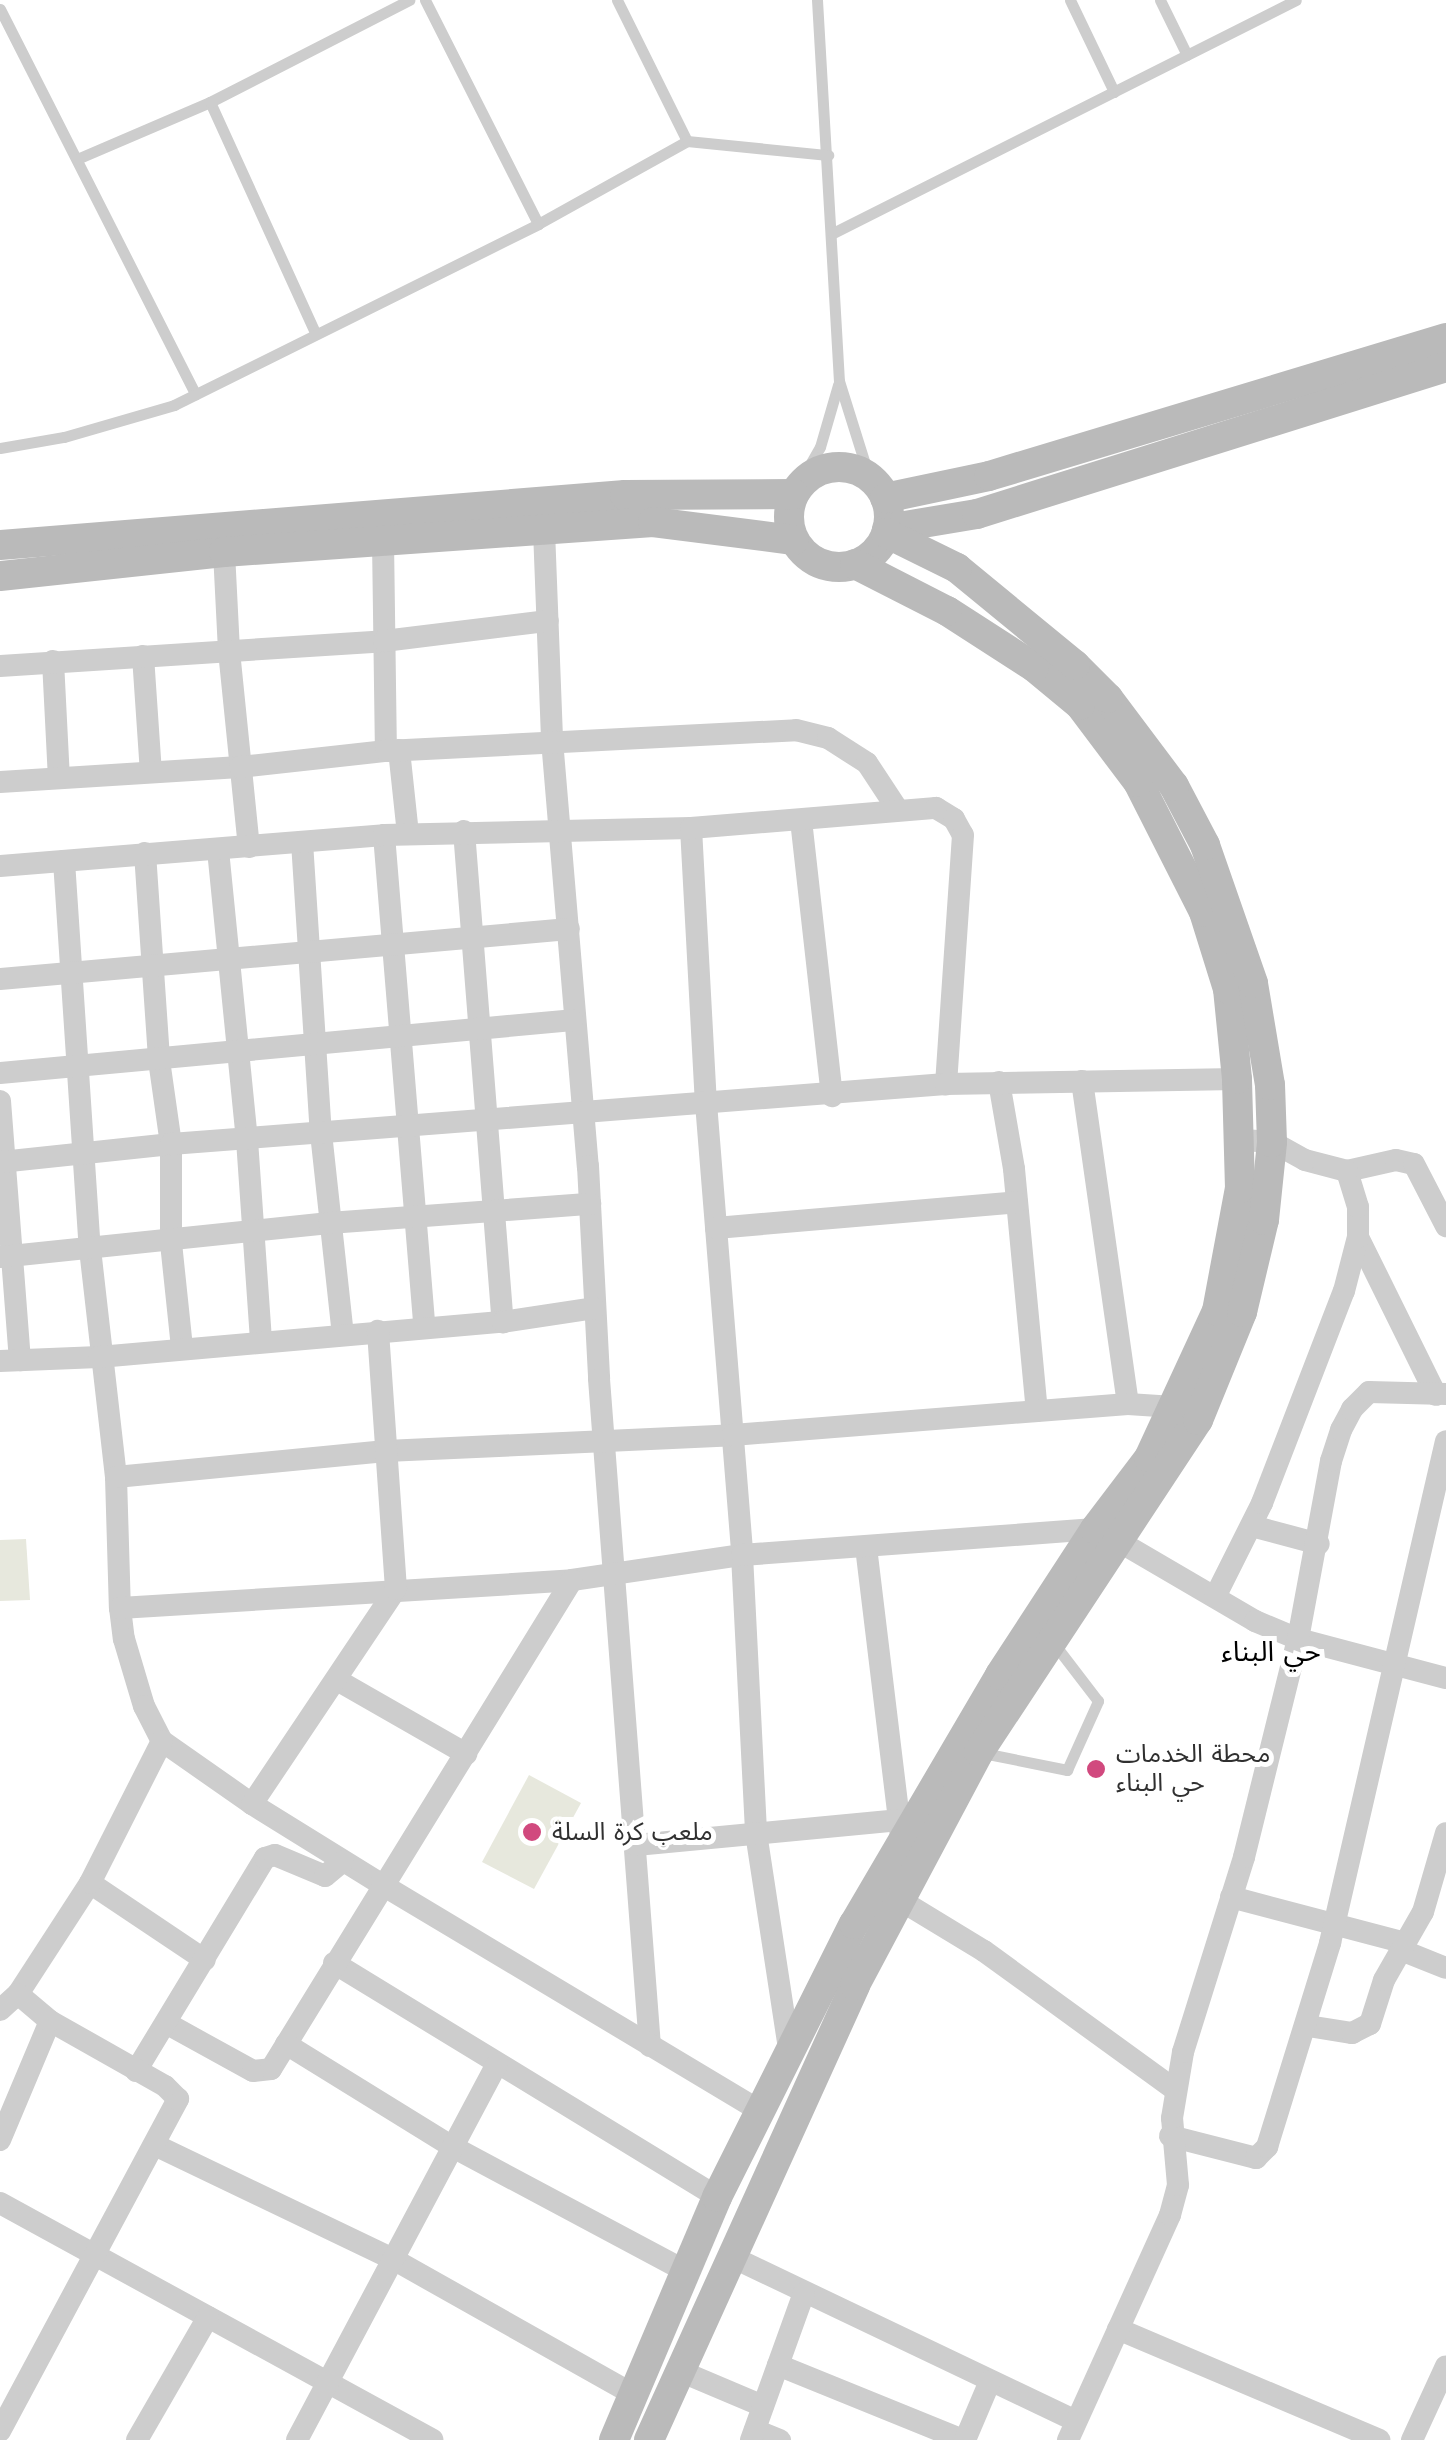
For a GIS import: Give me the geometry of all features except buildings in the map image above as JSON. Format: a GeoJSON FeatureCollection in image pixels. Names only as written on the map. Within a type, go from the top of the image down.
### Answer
{"type":"FeatureCollection","features":[{"type":"Feature","properties":{"kind":"main road"},"geometry":{"type":"LineString","coordinates":[[877,488],[989,476],[1446,338]]}},
{"type":"Feature","properties":{"kind":"main road"},"geometry":{"type":"LineString","coordinates":[[886,531],[978,514],[1446,367]]}},
{"type":"Feature","properties":{"kind":"main road"},"geometry":{"type":"LineString","coordinates":[[830,468],[857,470],[877,488],[886,531],[869,557],[842,566],[814,560],[794,540],[789,509],[795,492],[817,472],[830,468]]}},
{"type":"Feature","properties":{"kind":"main road"},"geometry":{"type":"LineString","coordinates":[[0,544],[624,495],[795,492]]}},
{"type":"Feature","properties":{"kind":"main road"},"geometry":{"type":"LineString","coordinates":[[0,576],[224,552],[653,522],[794,540]]}},
{"type":"Feature","properties":{"kind":"main road"},"geometry":{"type":"LineString","coordinates":[[614,2440],[718,2198],[901,1832],[961,1739],[1108,1536],[1198,1420],[1242,1312],[1264,1220],[1272,1142],[1270,1084],[1253,983],[1205,845],[1174,786],[1108,698],[1064,655],[957,568],[886,531]]}},
{"type":"Feature","properties":{"kind":"main road"},"geometry":{"type":"LineString","coordinates":[[650,2440],[846,2002],[979,1752],[1053,1643],[1174,1407],[1217,1310],[1240,1188],[1237,1079],[1228,989],[1204,912],[1138,782],[1080,705],[1034,667],[947,611],[856,564]]}},
{"type":"Feature","properties":{"kind":"street"},"geometry":{"type":"LineString","coordinates":[[544,530],[552,740],[590,1204],[594,1308],[650,2046]]}},
{"type":"Feature","properties":{"kind":"street"},"geometry":{"type":"LineString","coordinates":[[383,541],[384,641],[396,835],[391,943],[424,1326]]}},
{"type":"Feature","properties":{"kind":"street"},"geometry":{"type":"LineString","coordinates":[[224,552],[229,651],[249,847]]}},
{"type":"Feature","properties":{"kind":"street"},"geometry":{"type":"LineString","coordinates":[[0,666],[384,641],[548,621]]}},
{"type":"Feature","properties":{"kind":"street"},"geometry":{"type":"LineString","coordinates":[[144,656],[150,772]]}},
{"type":"Feature","properties":{"kind":"street"},"geometry":{"type":"LineString","coordinates":[[53,661],[59,778]]}},
{"type":"Feature","properties":{"kind":"street"},"geometry":{"type":"LineString","coordinates":[[0,782],[240,766],[392,750],[796,730],[828,738],[867,763],[898,810]]}},
{"type":"Feature","properties":{"kind":"street"},"geometry":{"type":"LineString","coordinates":[[0,866],[396,835],[560,828],[691,828],[936,808],[954,819],[963,834],[946,1084]]}},
{"type":"Feature","properties":{"kind":"street"},"geometry":{"type":"LineString","coordinates":[[801,820],[832,1096]]}},
{"type":"Feature","properties":{"kind":"street"},"geometry":{"type":"LineString","coordinates":[[691,828],[706,1103],[742,1555],[756,1832],[790,2054]]}},
{"type":"Feature","properties":{"kind":"street"},"geometry":{"type":"LineString","coordinates":[[464,831],[502,1322]]}},
{"type":"Feature","properties":{"kind":"street"},"geometry":{"type":"LineString","coordinates":[[302,842],[320,1134],[343,1334]]}},
{"type":"Feature","properties":{"kind":"street"},"geometry":{"type":"LineString","coordinates":[[218,850],[247,1140],[261,1340]]}},
{"type":"Feature","properties":{"kind":"street"},"geometry":{"type":"LineString","coordinates":[[145,853],[158,1060],[171,1144],[170,1243],[182,1347]]}},
{"type":"Feature","properties":{"kind":"street"},"geometry":{"type":"LineString","coordinates":[[64,861],[90,1249],[116,1477],[120,1608],[124,1639],[144,1706],[162,1741],[343,1861],[760,2111]]}},
{"type":"Feature","properties":{"kind":"street"},"geometry":{"type":"LineString","coordinates":[[0,979],[568,928]]}},
{"type":"Feature","properties":{"kind":"street"},"geometry":{"type":"LineString","coordinates":[[0,1073],[573,1020]]}},
{"type":"Feature","properties":{"kind":"street"},"geometry":{"type":"LineString","coordinates":[[2,1161],[85,1156],[171,1144],[581,1111],[832,1096],[946,1084],[1237,1079]]}},
{"type":"Feature","properties":{"kind":"street"},"geometry":{"type":"LineString","coordinates":[[1082,1081],[1128,1404]]}},
{"type":"Feature","properties":{"kind":"street"},"geometry":{"type":"LineString","coordinates":[[999,1082],[1017,1202],[1037,1411]]}},
{"type":"Feature","properties":{"kind":"street"},"geometry":{"type":"LineString","coordinates":[[0,1101],[10,1360],[100,1357],[502,1322],[594,1308]]}},
{"type":"Feature","properties":{"kind":"street"},"geometry":{"type":"LineString","coordinates":[[1240,1140],[1272,1142],[1305,1160],[1346,1171],[1408,1161],[1418,1168],[1446,1226]]}},
{"type":"Feature","properties":{"kind":"street"},"geometry":{"type":"LineString","coordinates":[[1215,1598],[1252,1526],[1344,1292],[1358,1237],[1358,1207],[1346,1171]]}},
{"type":"Feature","properties":{"kind":"street"},"geometry":{"type":"LineString","coordinates":[[716,1228],[1017,1202]]}},
{"type":"Feature","properties":{"kind":"street"},"geometry":{"type":"LineString","coordinates":[[6,1256],[170,1243],[329,1224],[590,1204]]}},
{"type":"Feature","properties":{"kind":"street"},"geometry":{"type":"LineString","coordinates":[[1358,1237],[1441,1395]]}},
{"type":"Feature","properties":{"kind":"street"},"geometry":{"type":"LineString","coordinates":[[252,1804],[396,1589],[378,1331]]}},
{"type":"Feature","properties":{"kind":"street"},"geometry":{"type":"LineString","coordinates":[[730,2256],[990,2381],[1072,2430],[1170,2215],[1178,2185],[1170,2136],[1175,2090],[1231,1897],[1298,1639],[1331,1461],[1352,1409],[1369,1392],[1441,1395]]}},
{"type":"Feature","properties":{"kind":"street"},"geometry":{"type":"LineString","coordinates":[[116,1477],[386,1452],[734,1435],[1128,1404],[1174,1407]]}},
{"type":"Feature","properties":{"kind":"street"},"geometry":{"type":"LineString","coordinates":[[1170,2136],[1232,2155],[1260,2157],[1308,2026],[1446,1440]]}},
{"type":"Feature","properties":{"kind":"street"},"geometry":{"type":"LineString","coordinates":[[1252,1526],[1318,1544]]}},
{"type":"Feature","properties":{"kind":"street"},"geometry":{"type":"LineString","coordinates":[[120,1608],[572,1580],[615,1570],[742,1555],[1108,1536],[1215,1598],[1298,1639],[1446,1678]]}},
{"type":"Feature","properties":{"kind":"street"},"geometry":{"type":"LineString","coordinates":[[636,1844],[756,1832],[901,1832],[866,1547]]}},
{"type":"Feature","properties":{"kind":"street"},"geometry":{"type":"LineString","coordinates":[[166,2024],[260,2073],[271,2068],[572,1580]]}},
{"type":"Feature","properties":{"kind":"street"},"geometry":{"type":"LineString","coordinates":[[337,1680],[466,1754]]}},
{"type":"Feature","properties":{"kind":"street"},"geometry":{"type":"LineString","coordinates":[[0,2431],[178,2099],[174,2092],[9,2002],[90,1884],[162,1741]]}},
{"type":"Feature","properties":{"kind":"street"},"geometry":{"type":"LineString","coordinates":[[1308,2026],[1352,2033],[1365,2030],[1374,2016],[1384,1980],[1433,1884],[1446,1833]]}},
{"type":"Feature","properties":{"kind":"street"},"geometry":{"type":"LineString","coordinates":[[136,2071],[265,1858],[275,1856],[307,1873],[325,1876],[343,1861]]}},
{"type":"Feature","properties":{"kind":"street"},"geometry":{"type":"LineString","coordinates":[[90,1884],[204,1960]]}},
{"type":"Feature","properties":{"kind":"street"},"geometry":{"type":"LineString","coordinates":[[1231,1897],[1334,1922],[1403,1947],[1446,1968]]}},
{"type":"Feature","properties":{"kind":"street"},"geometry":{"type":"LineString","coordinates":[[900,1900],[984,1951],[1175,2090]]}},
{"type":"Feature","properties":{"kind":"street"},"geometry":{"type":"LineString","coordinates":[[334,1963],[718,2198]]}},
{"type":"Feature","properties":{"kind":"street"},"geometry":{"type":"LineString","coordinates":[[0,2140],[50,2021]]}},
{"type":"Feature","properties":{"kind":"street"},"geometry":{"type":"LineString","coordinates":[[286,2044],[453,2147],[686,2272]]}},
{"type":"Feature","properties":{"kind":"street"},"geometry":{"type":"LineString","coordinates":[[297,2440],[497,2064]]}},
{"type":"Feature","properties":{"kind":"street"},"geometry":{"type":"LineString","coordinates":[[156,2146],[392,2260],[634,2395]]}},
{"type":"Feature","properties":{"kind":"street"},"geometry":{"type":"LineString","coordinates":[[0,2203],[432,2440]]}},
{"type":"Feature","properties":{"kind":"street"},"geometry":{"type":"LineString","coordinates":[[780,2440],[753,2435],[804,2293]]}},
{"type":"Feature","properties":{"kind":"street"},"geometry":{"type":"LineString","coordinates":[[137,2440],[208,2317]]}},
{"type":"Feature","properties":{"kind":"street"},"geometry":{"type":"LineString","coordinates":[[1118,2330],[1380,2440]]}},
{"type":"Feature","properties":{"kind":"street"},"geometry":{"type":"LineString","coordinates":[[778,2365],[964,2440],[990,2381]]}},
{"type":"Feature","properties":{"kind":"street"},"geometry":{"type":"LineString","coordinates":[[1412,2440],[1446,2366]]}},
{"type":"Feature","properties":{"kind":"street"},"geometry":{"type":"LineString","coordinates":[[680,2371],[763,2406]]}},
{"type":"Feature","properties":{"kind":"lane"},"geometry":{"type":"LineString","coordinates":[[77,159],[210,102],[410,0]]}},
{"type":"Feature","properties":{"kind":"lane"},"geometry":{"type":"LineString","coordinates":[[425,0],[538,224]]}},
{"type":"Feature","properties":{"kind":"lane"},"geometry":{"type":"LineString","coordinates":[[617,0],[686,141]]}},
{"type":"Feature","properties":{"kind":"lane"},"geometry":{"type":"LineString","coordinates":[[1070,0],[1114,92]]}},
{"type":"Feature","properties":{"kind":"lane"},"geometry":{"type":"LineString","coordinates":[[1160,0],[1187,55]]}},
{"type":"Feature","properties":{"kind":"lane"},"geometry":{"type":"LineString","coordinates":[[833,233],[1296,0]]}},
{"type":"Feature","properties":{"kind":"lane"},"geometry":{"type":"LineString","coordinates":[[815,2],[833,233],[839,381],[877,488]]}},
{"type":"Feature","properties":{"kind":"lane"},"geometry":{"type":"LineString","coordinates":[[0,9],[194,394]]}},
{"type":"Feature","properties":{"kind":"lane"},"geometry":{"type":"LineString","coordinates":[[210,102],[315,332]]}},
{"type":"Feature","properties":{"kind":"lane"},"geometry":{"type":"LineString","coordinates":[[0,448],[64,437],[174,404],[538,224],[686,141],[828,155]]}},
{"type":"Feature","properties":{"kind":"lane"},"geometry":{"type":"LineString","coordinates":[[795,492],[820,447],[839,381]]}},
{"type":"Feature","properties":{"kind":"lane"},"geometry":{"type":"LineString","coordinates":[[979,1752],[1067,1770],[1098,1701],[1053,1643]]}},
{"type":"Feature","properties":{"kind":"shaded area"},"geometry":{"type":"Polygon","coordinates":[[[26,1539],[30,1600],[0,1601],[0,1540],[26,1539]]]}},
{"type":"Feature","properties":{"kind":"shaded area","name":"ملعب كرة السلة"},"geometry":{"type":"Polygon","coordinates":[[[529,1775],[581,1803],[534,1889],[482,1862],[529,1775]]]}},
{"type":"Feature","properties":{"kind":"place","name":"محطة الخدمات حي البناء"},"geometry":{"type":"Point","coordinates":[1096,1769]}},
{"type":"Feature","properties":{"kind":"place","name":"ملعب كرة السلة"},"geometry":{"type":"Point","coordinates":[532,1832]}},
{"type":"Feature","properties":{"kind":"district","name":"حي البناء"},"geometry":{"type":"Point","coordinates":[1271,1652]}}]}
